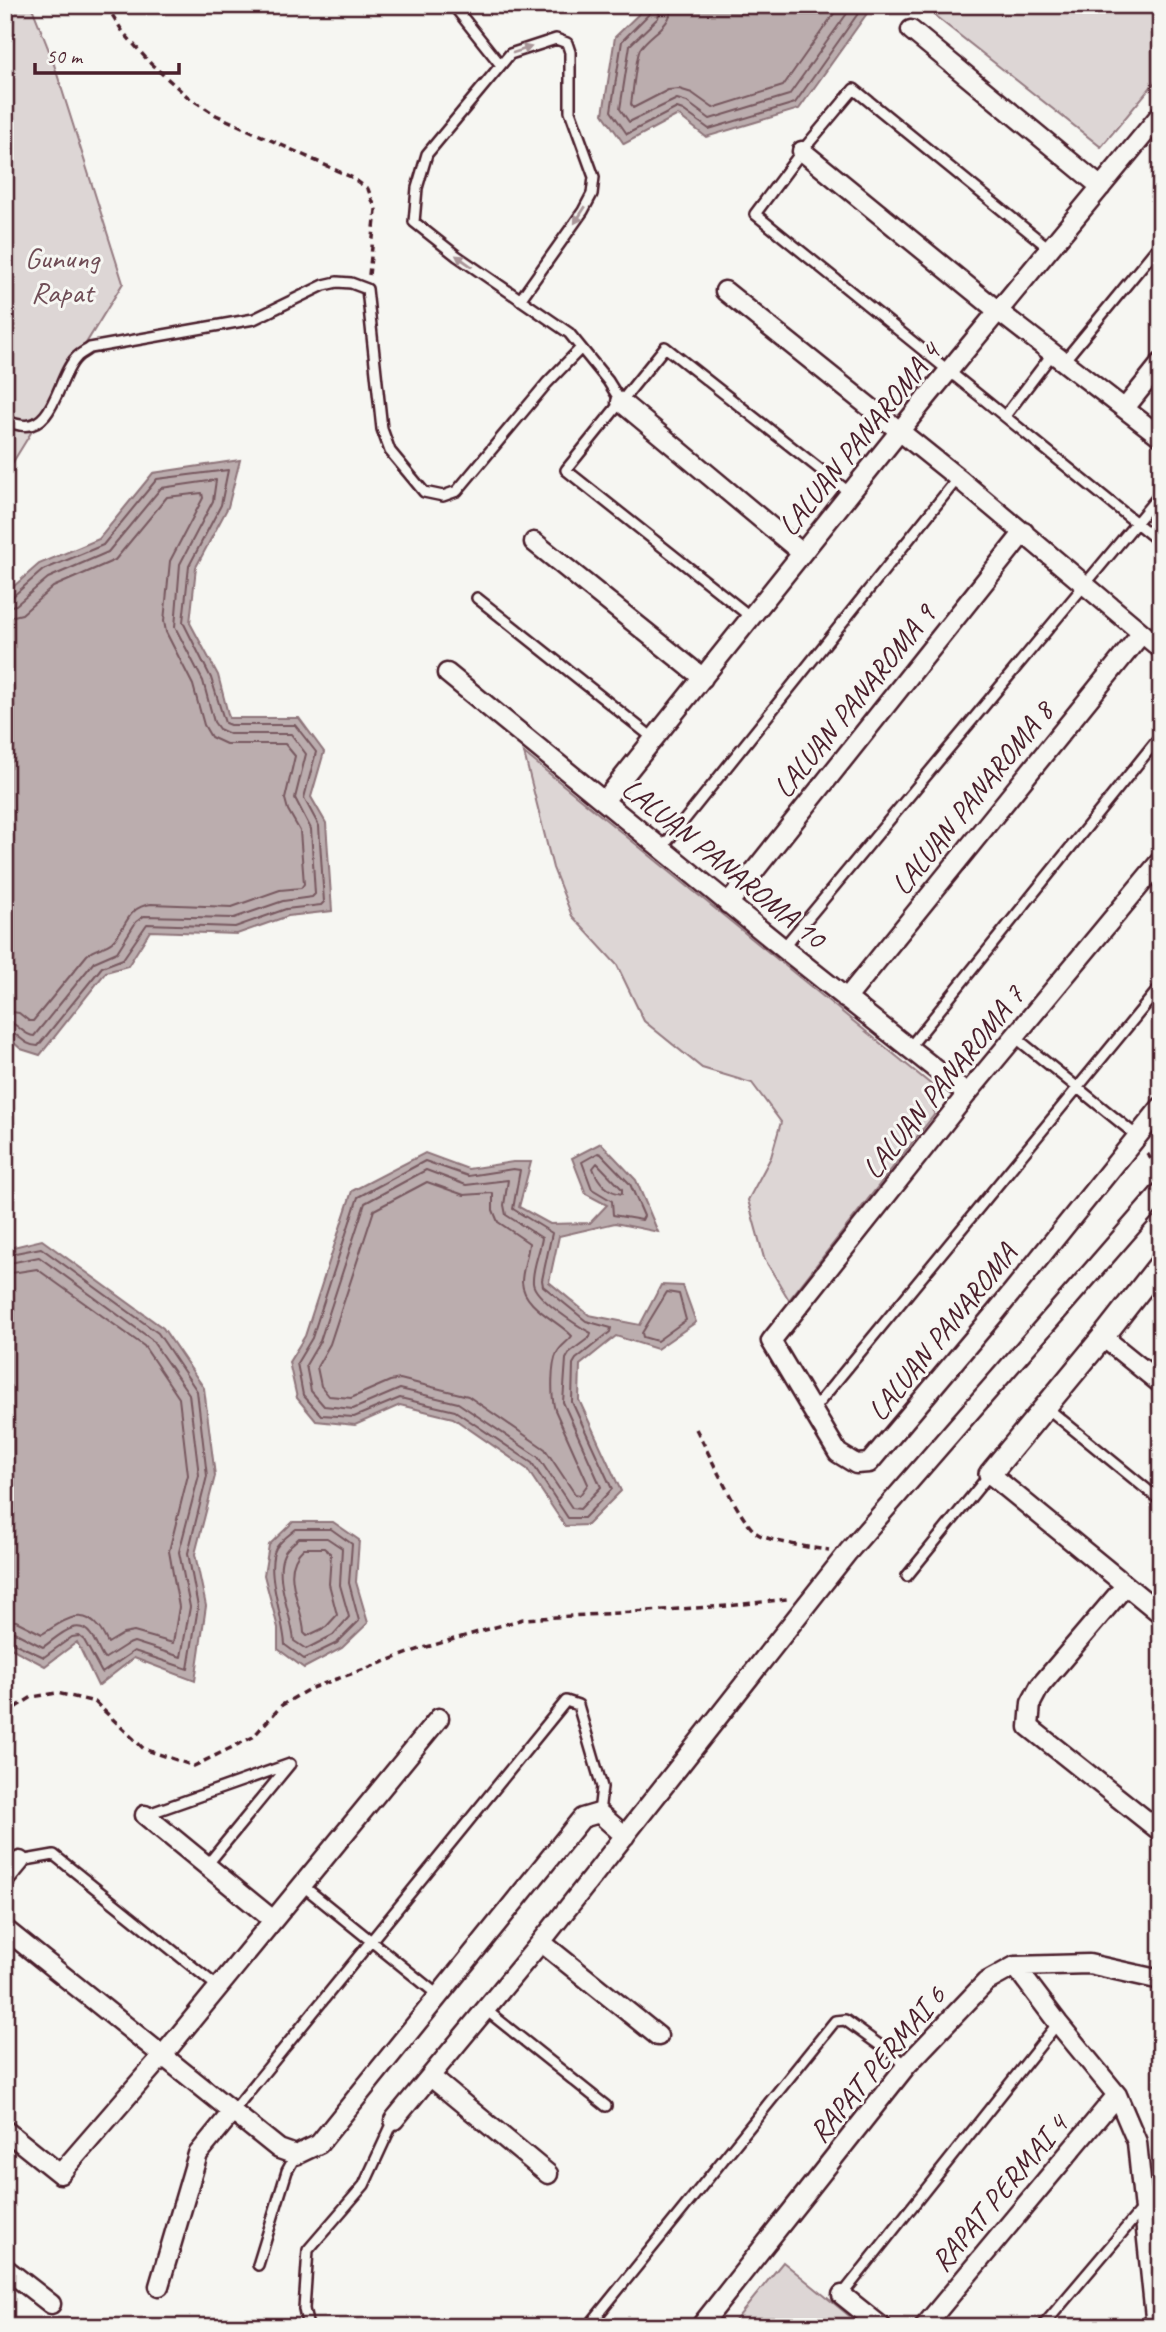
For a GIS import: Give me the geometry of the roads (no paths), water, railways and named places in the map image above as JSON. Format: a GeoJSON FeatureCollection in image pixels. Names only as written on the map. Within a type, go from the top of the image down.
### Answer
{"type":"FeatureCollection","features":[{"type":"Feature","properties":{"kind":"street"},"geometry":{"type":"LineString","coordinates":[[911,30],[1101,187]]}},
{"type":"Feature","properties":{"kind":"street","name":"LALUAN PANAROMA 4"},"geometry":{"type":"LineString","coordinates":[[604,801],[998,311],[1161,114]]}},
{"type":"Feature","properties":{"kind":"street"},"geometry":{"type":"LineString","coordinates":[[802,151],[998,311],[1161,437]]}},
{"type":"Feature","properties":{"kind":"street"},"geometry":{"type":"LineString","coordinates":[[725,291],[1024,532],[1161,649]]}},
{"type":"Feature","properties":{"kind":"street"},"geometry":{"type":"LineString","coordinates":[[1125,408],[1161,363]]}},
{"type":"Feature","properties":{"kind":"street"},"geometry":{"type":"LineString","coordinates":[[621,402],[802,553]]}},
{"type":"Feature","properties":{"kind":"street","name":"LALUAN PANAROMA 9"},"geometry":{"type":"LineString","coordinates":[[728,904],[1024,532]]}},
{"type":"Feature","properties":{"kind":"street"},"geometry":{"type":"LineString","coordinates":[[534,542],[703,678]]}},
{"type":"Feature","properties":{"kind":"street","name":"LALUAN PANAROMA 8"},"geometry":{"type":"LineString","coordinates":[[846,999],[1142,633]]}},
{"type":"Feature","properties":{"kind":"street","name":"LALUAN PANAROMA 10"},"geometry":{"type":"LineString","coordinates":[[447,673],[728,904],[967,1094]]}},
{"type":"Feature","properties":{"kind":"street","name":"LALUAN PANAROMA 7"},"geometry":{"type":"LineString","coordinates":[[771,1341],[967,1094],[1161,860]]}},
{"type":"Feature","properties":{"kind":"street","name":"LALUAN PANAROMA"},"geometry":{"type":"LineString","coordinates":[[771,1341],[838,1453],[856,1464],[869,1463],[1161,1107]]}},
{"type":"Feature","properties":{"kind":"street"},"geometry":{"type":"LineString","coordinates":[[394,2120],[541,1942],[848,1552],[1161,1192]]}},
{"type":"Feature","properties":{"kind":"street"},"geometry":{"type":"LineString","coordinates":[[1161,1263],[990,1474],[1161,1614]]}},
{"type":"Feature","properties":{"kind":"street"},"geometry":{"type":"LineString","coordinates":[[1103,1337],[1161,1384]]}},
{"type":"Feature","properties":{"kind":"street"},"geometry":{"type":"LineString","coordinates":[[1125,1586],[1040,1686],[1031,1703],[1029,1727],[1161,1832]]}},
{"type":"Feature","properties":{"kind":"street"},"geometry":{"type":"LineString","coordinates":[[5,2130],[60,2174],[163,2054],[439,1718]]}},
{"type":"Feature","properties":{"kind":"street"},"geometry":{"type":"LineString","coordinates":[[5,1929],[279,2149],[296,2155],[319,2144],[582,1818],[599,1814],[625,1836]]}},
{"type":"Feature","properties":{"kind":"street"},"geometry":{"type":"LineString","coordinates":[[145,1815],[273,1920]]}},
{"type":"Feature","properties":{"kind":"street"},"geometry":{"type":"LineString","coordinates":[[5,1879],[20,1861]]}},
{"type":"Feature","properties":{"kind":"street"},"geometry":{"type":"LineString","coordinates":[[541,1942],[658,2036]]}},
{"type":"Feature","properties":{"kind":"street","name":"RAPAT PERMAI 6"},"geometry":{"type":"LineString","coordinates":[[700,2327],[907,2065],[986,1982],[1015,1966],[1088,1964],[1161,1979]]}},
{"type":"Feature","properties":{"kind":"street"},"geometry":{"type":"LineString","coordinates":[[1015,1966],[1117,2095],[1137,2142],[1157,2322]]}},
{"type":"Feature","properties":{"kind":"street"},"geometry":{"type":"LineString","coordinates":[[431,2077],[548,2174]]}},
{"type":"Feature","properties":{"kind":"street","name":"RAPAT PERMAI 4"},"geometry":{"type":"LineString","coordinates":[[924,2327],[1117,2095]]}},
{"type":"Feature","properties":{"kind":"street"},"geometry":{"type":"LineString","coordinates":[[159,2286],[198,2154],[233,2111]]}},
{"type":"Feature","properties":{"kind":"street"},"geometry":{"type":"LineString","coordinates":[[5,2268],[51,2304]]}},
{"type":"Feature","properties":{"kind":"street"},"geometry":{"type":"LineString","coordinates":[[842,2295],[882,2327]]}},
{"type":"Feature","properties":{"kind":"lane"},"geometry":{"type":"LineString","coordinates":[[453,5],[500,64]]}},
{"type":"Feature","properties":{"kind":"lane"},"geometry":{"type":"LineString","coordinates":[[520,300],[583,211],[592,194],[594,177],[570,110],[570,52],[567,43],[556,39],[510,54],[427,154],[417,187],[414,222],[446,248],[520,300],[569,333],[608,381],[621,402]]}},
{"type":"Feature","properties":{"kind":"lane"},"geometry":{"type":"LineString","coordinates":[[1050,249],[854,89],[802,151],[755,214],[1161,543]]}},
{"type":"Feature","properties":{"kind":"lane"},"geometry":{"type":"LineString","coordinates":[[1005,416],[1161,243]]}},
{"type":"Feature","properties":{"kind":"lane"},"geometry":{"type":"LineString","coordinates":[[5,419],[10,423],[25,426],[36,425],[52,405],[75,358],[90,348],[254,319],[324,285],[337,282],[351,284],[366,289],[382,429],[390,452],[424,492],[443,496],[457,491],[547,383],[581,348]]}},
{"type":"Feature","properties":{"kind":"lane"},"geometry":{"type":"LineString","coordinates":[[752,618],[566,470],[665,347],[850,494]]}},
{"type":"Feature","properties":{"kind":"lane"},"geometry":{"type":"LineString","coordinates":[[662,848],[958,478]]}},
{"type":"Feature","properties":{"kind":"lane"},"geometry":{"type":"LineString","coordinates":[[783,948],[1161,493]]}},
{"type":"Feature","properties":{"kind":"lane"},"geometry":{"type":"LineString","coordinates":[[477,598],[653,738]]}},
{"type":"Feature","properties":{"kind":"lane"},"geometry":{"type":"LineString","coordinates":[[909,1048],[1161,735]]}},
{"type":"Feature","properties":{"kind":"lane"},"geometry":{"type":"LineString","coordinates":[[812,1411],[1161,986]]}},
{"type":"Feature","properties":{"kind":"lane"},"geometry":{"type":"LineString","coordinates":[[1015,1037],[1137,1136]]}},
{"type":"Feature","properties":{"kind":"lane"},"geometry":{"type":"LineString","coordinates":[[1044,1406],[1161,1501]]}},
{"type":"Feature","properties":{"kind":"lane"},"geometry":{"type":"LineString","coordinates":[[907,1576],[990,1474]]}},
{"type":"Feature","properties":{"kind":"lane"},"geometry":{"type":"LineString","coordinates":[[233,2111],[566,1701],[578,1705],[582,1717],[602,1787],[599,1814]]}},
{"type":"Feature","properties":{"kind":"lane"},"geometry":{"type":"LineString","coordinates":[[145,1815],[290,1764],[207,1865]]}},
{"type":"Feature","properties":{"kind":"lane"},"geometry":{"type":"LineString","coordinates":[[20,1861],[54,1855],[218,1987]]}},
{"type":"Feature","properties":{"kind":"lane"},"geometry":{"type":"LineString","coordinates":[[302,1885],[439,1996]]}},
{"type":"Feature","properties":{"kind":"lane"},"geometry":{"type":"LineString","coordinates":[[486,2010],[606,2106]]}},
{"type":"Feature","properties":{"kind":"lane"},"geometry":{"type":"LineString","coordinates":[[588,2327],[835,2021],[845,2020],[907,2065]]}},
{"type":"Feature","properties":{"kind":"lane"},"geometry":{"type":"LineString","coordinates":[[842,2295],[1058,2023]]}},
{"type":"Feature","properties":{"kind":"lane"},"geometry":{"type":"LineString","coordinates":[[308,2327],[304,2309],[308,2250],[364,2185],[394,2120]]}},
{"type":"Feature","properties":{"kind":"lane"},"geometry":{"type":"LineString","coordinates":[[258,2265],[287,2171],[296,2155]]}},
{"type":"Feature","properties":{"kind":"lane"},"geometry":{"type":"LineString","coordinates":[[1042,2327],[1145,2205]]}},
{"type":"Feature","properties":{"kind":"water"},"geometry":{"type":"Polygon","coordinates":[[[648,5],[873,5],[799,109],[706,137],[678,115],[624,144],[603,114],[615,37],[648,5]]]}},
{"type":"Feature","properties":{"kind":"water"},"geometry":{"type":"Polygon","coordinates":[[[240,460],[228,507],[196,567],[190,623],[218,675],[229,718],[299,718],[324,752],[311,797],[326,823],[332,911],[288,916],[237,934],[150,931],[128,966],[106,972],[40,1055],[21,1049],[5,1035],[5,594],[39,564],[99,539],[153,473],[240,460]]]}},
{"type":"Feature","properties":{"kind":"water"},"geometry":{"type":"Polygon","coordinates":[[[601,1143],[636,1180],[658,1232],[615,1223],[559,1236],[549,1282],[589,1315],[640,1325],[661,1285],[683,1286],[696,1322],[657,1349],[616,1336],[580,1365],[579,1400],[621,1491],[587,1525],[565,1526],[527,1469],[453,1418],[400,1405],[355,1425],[316,1421],[297,1398],[289,1362],[305,1336],[352,1191],[425,1153],[468,1169],[531,1162],[519,1207],[550,1224],[590,1223],[607,1205],[586,1194],[572,1158],[601,1143]]]}},
{"type":"Feature","properties":{"kind":"water"},"geometry":{"type":"Polygon","coordinates":[[[42,1240],[163,1328],[204,1388],[215,1476],[195,1554],[206,1606],[195,1681],[134,1658],[98,1686],[77,1642],[45,1666],[5,1645],[5,1249],[42,1240]]]}},
{"type":"Feature","properties":{"kind":"water"},"geometry":{"type":"Polygon","coordinates":[[[293,1522],[333,1522],[359,1540],[356,1582],[368,1623],[342,1648],[304,1668],[278,1649],[278,1628],[264,1575],[269,1545],[293,1522]]]}},
{"type":"Feature","properties":{"kind":"park label","name":"Gunung Rapat"},"geometry":{"type":"Point","coordinates":[62,275]}}]}
